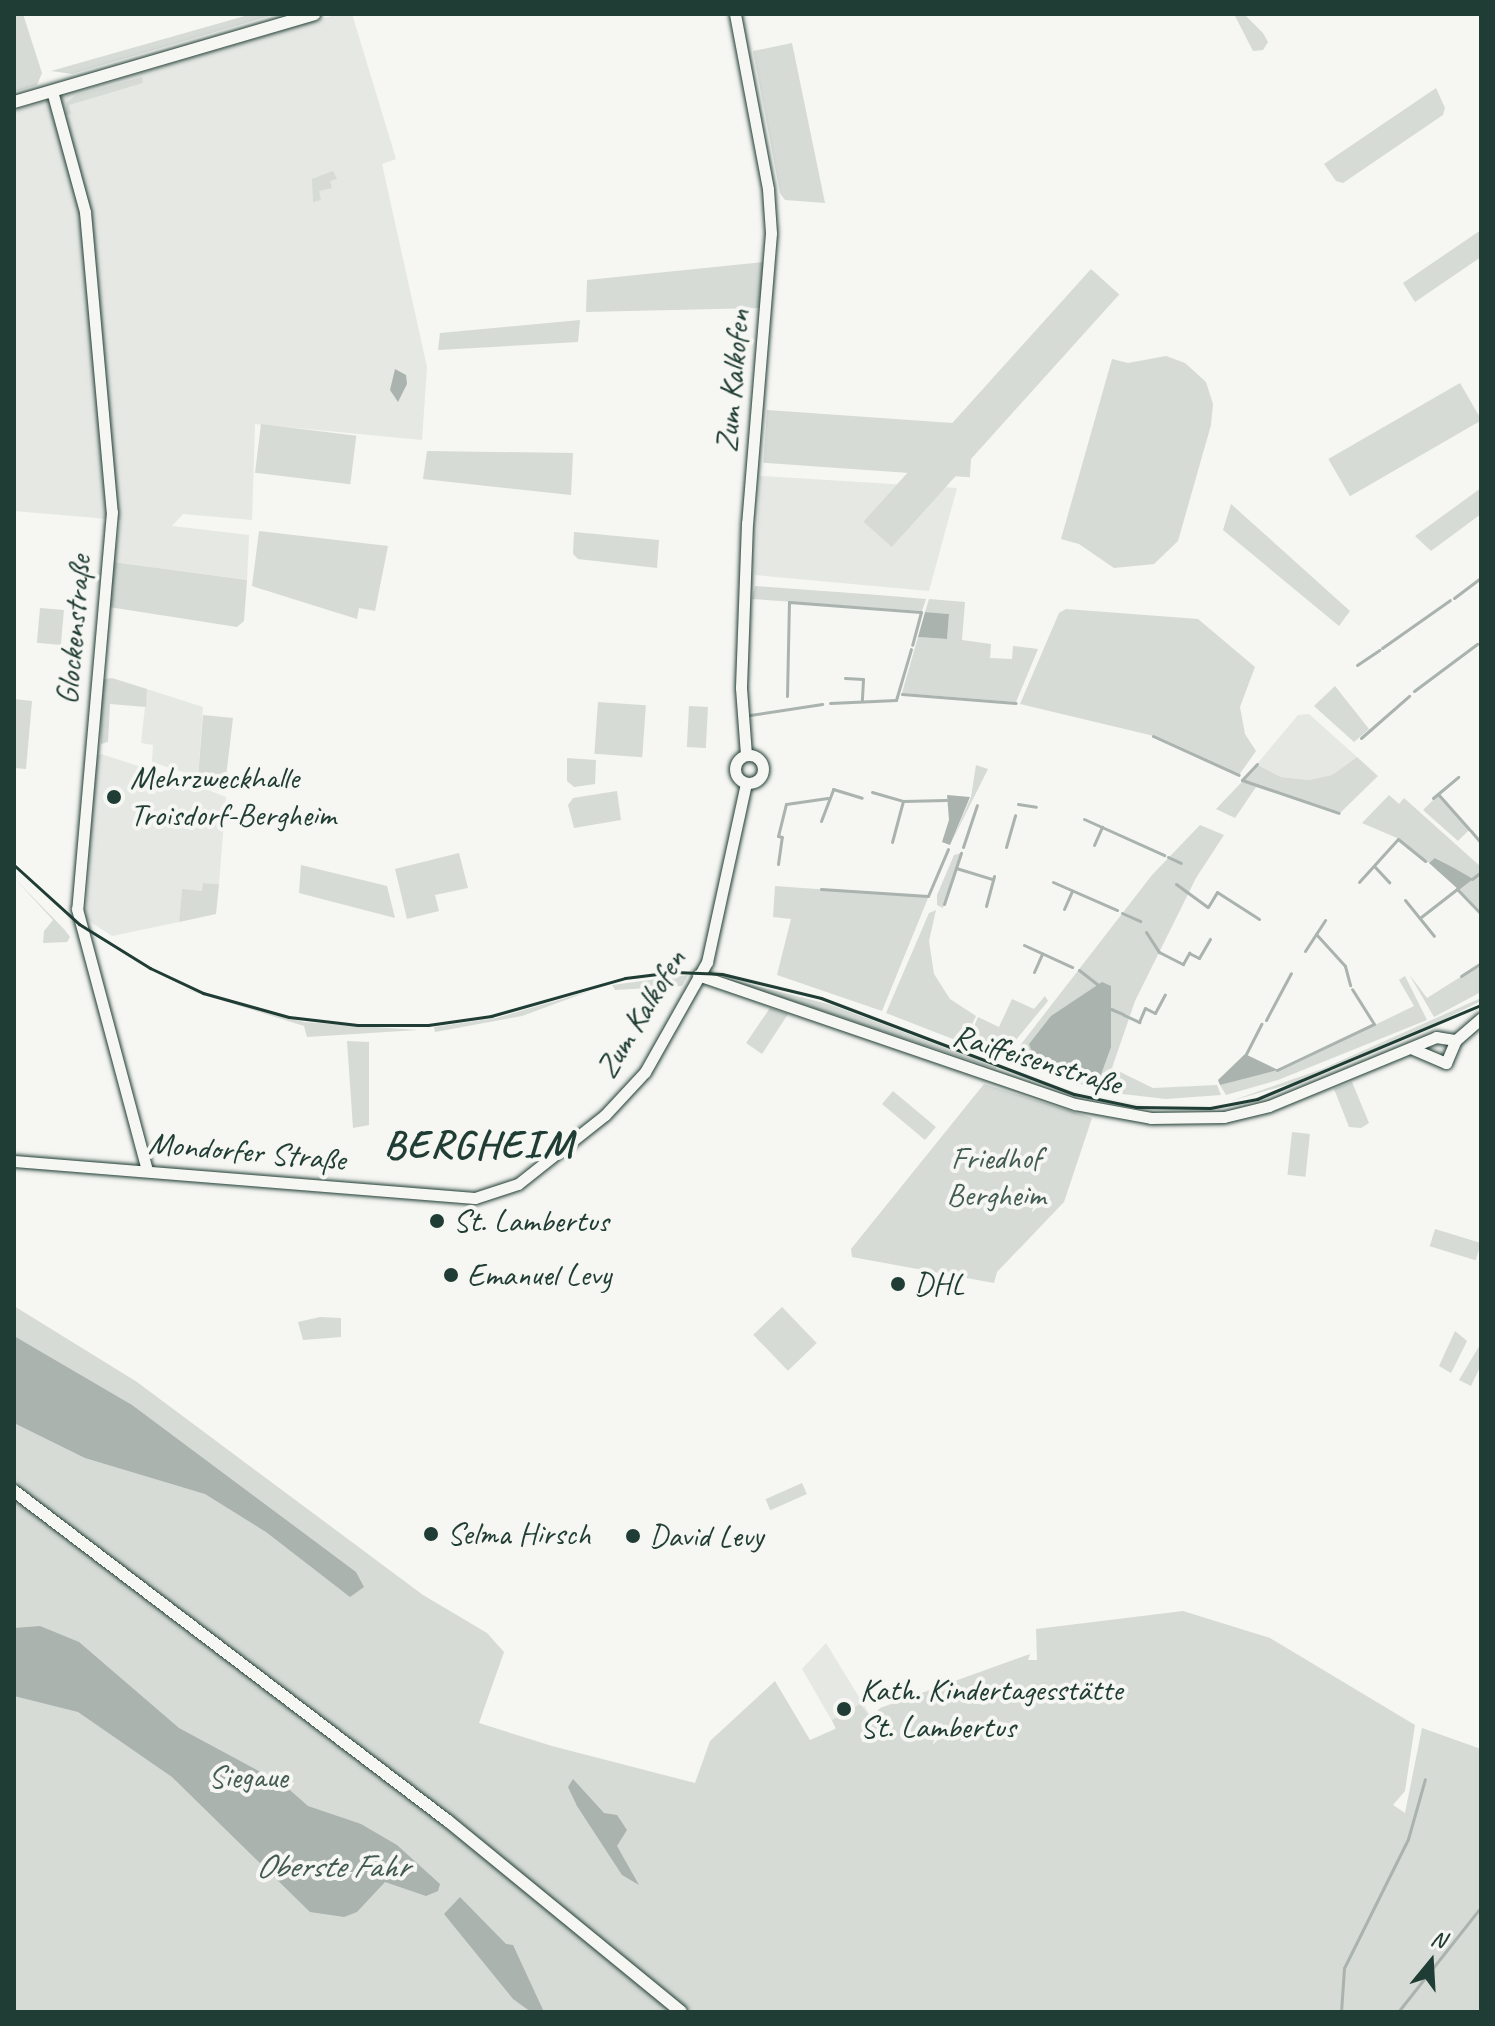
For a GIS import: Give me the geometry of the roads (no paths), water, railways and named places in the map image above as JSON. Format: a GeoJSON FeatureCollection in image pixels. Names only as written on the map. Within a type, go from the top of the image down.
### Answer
{"type":"FeatureCollection","features":[{"type":"Feature","properties":{"kind":"main road"},"geometry":{"type":"LineString","coordinates":[[14,102],[314,14]]}},
{"type":"Feature","properties":{"kind":"main road"},"geometry":{"type":"LineString","coordinates":[[14,1491],[453,1825],[681,2012]]}},
{"type":"Feature","properties":{"kind":"street","name":"Zum Kalkofen"},"geometry":{"type":"LineString","coordinates":[[735,14],[768,189],[771,233],[747,523],[741,688],[746,755]]}},
{"type":"Feature","properties":{"kind":"street","name":"Glockenstraße"},"geometry":{"type":"LineString","coordinates":[[52,91],[85,212],[112,512],[77,916],[147,1170]]}},
{"type":"Feature","properties":{"kind":"street"},"geometry":{"type":"LineString","coordinates":[[746,755],[756,757],[763,769],[756,781],[746,783],[735,769],[746,755]]}},
{"type":"Feature","properties":{"kind":"street","name":"Zum Kalkofen"},"geometry":{"type":"LineString","coordinates":[[475,1198],[518,1184],[622,1099],[645,1072],[710,949],[746,783]]}},
{"type":"Feature","properties":{"kind":"street","name":"Raiffeisenstraße"},"geometry":{"type":"LineString","coordinates":[[698,975],[1062,1100],[1151,1118],[1224,1117],[1269,1106],[1436,1037],[1456,1040]]}},
{"type":"Feature","properties":{"kind":"street"},"geometry":{"type":"LineString","coordinates":[[1411,1049],[1426,1050],[1446,1063],[1456,1040],[1481,1018]]}},
{"type":"Feature","properties":{"kind":"street","name":"Mondorfer Straße"},"geometry":{"type":"LineString","coordinates":[[14,1161],[475,1198]]}},
{"type":"Feature","properties":{"kind":"water"},"geometry":{"type":"Polygon","coordinates":[[[395,369],[406,375],[407,384],[398,402],[390,390],[395,369]]]}},
{"type":"Feature","properties":{"kind":"water"},"geometry":{"type":"Polygon","coordinates":[[[925,612],[949,614],[947,639],[918,637],[925,612]]]}},
{"type":"Feature","properties":{"kind":"water"},"geometry":{"type":"Polygon","coordinates":[[[947,795],[970,797],[950,845],[942,842],[949,820],[947,795]]]}},
{"type":"Feature","properties":{"kind":"water"},"geometry":{"type":"Polygon","coordinates":[[[1435,858],[1473,879],[1459,890],[1429,863],[1435,858]]]}},
{"type":"Feature","properties":{"kind":"water"},"geometry":{"type":"Polygon","coordinates":[[[1102,982],[1111,986],[1111,1047],[1099,1080],[1035,1060],[1029,1044],[1051,1016],[1102,982]]]}},
{"type":"Feature","properties":{"kind":"water"},"geometry":{"type":"Polygon","coordinates":[[[1245,1054],[1278,1070],[1220,1085],[1218,1080],[1245,1054]]]}},
{"type":"Feature","properties":{"kind":"water"},"geometry":{"type":"Polygon","coordinates":[[[14,1336],[132,1405],[356,1572],[364,1587],[350,1597],[266,1532],[205,1494],[85,1458],[14,1423],[14,1336]]]}},
{"type":"Feature","properties":{"kind":"water","name":"Oberste Fahr"},"geometry":{"type":"Polygon","coordinates":[[[40,1626],[79,1642],[179,1728],[283,1784],[308,1806],[361,1824],[397,1845],[440,1884],[438,1891],[426,1896],[385,1882],[357,1912],[344,1917],[310,1912],[172,1777],[78,1712],[14,1696],[14,1628],[40,1626]]]}},
{"type":"Feature","properties":{"kind":"water"},"geometry":{"type":"Polygon","coordinates":[[[573,1779],[604,1813],[617,1815],[627,1830],[617,1846],[639,1885],[622,1875],[577,1806],[568,1787],[573,1779]]]}},
{"type":"Feature","properties":{"kind":"water","name":"Oberste Fahr"},"geometry":{"type":"Polygon","coordinates":[[[460,1897],[506,1944],[513,1945],[544,2012],[531,2012],[513,1999],[444,1914],[460,1897]]]}},
{"type":"Feature","properties":{"kind":"waterway"},"geometry":{"type":"LineString","coordinates":[[1454,598],[1481,578]]}},
{"type":"Feature","properties":{"kind":"waterway"},"geometry":{"type":"LineString","coordinates":[[1382,648],[1450,600]]}},
{"type":"Feature","properties":{"kind":"waterway"},"geometry":{"type":"LineString","coordinates":[[787,696],[789,602],[921,612],[912,645]]}},
{"type":"Feature","properties":{"kind":"waterway"},"geometry":{"type":"LineString","coordinates":[[1414,691],[1477,644]]}},
{"type":"Feature","properties":{"kind":"waterway"},"geometry":{"type":"LineString","coordinates":[[830,703],[896,700],[911,649]]}},
{"type":"Feature","properties":{"kind":"waterway"},"geometry":{"type":"LineString","coordinates":[[1357,665],[1379,650]]}},
{"type":"Feature","properties":{"kind":"waterway"},"geometry":{"type":"LineString","coordinates":[[845,678],[863,679],[862,701]]}},
{"type":"Feature","properties":{"kind":"waterway"},"geometry":{"type":"LineString","coordinates":[[902,694],[1016,703]]}},
{"type":"Feature","properties":{"kind":"waterway"},"geometry":{"type":"LineString","coordinates":[[1361,738],[1409,696]]}},
{"type":"Feature","properties":{"kind":"waterway"},"geometry":{"type":"LineString","coordinates":[[750,715],[822,704]]}},
{"type":"Feature","properties":{"kind":"waterway"},"geometry":{"type":"LineString","coordinates":[[1153,736],[1239,775]]}},
{"type":"Feature","properties":{"kind":"waterway"},"geometry":{"type":"LineString","coordinates":[[1257,764],[1242,780],[1339,813]]}},
{"type":"Feature","properties":{"kind":"waterway"},"geometry":{"type":"LineString","coordinates":[[1433,798],[1458,777]]}},
{"type":"Feature","properties":{"kind":"waterway"},"geometry":{"type":"LineString","coordinates":[[821,821],[833,789],[862,798]]}},
{"type":"Feature","properties":{"kind":"waterway"},"geometry":{"type":"LineString","coordinates":[[872,792],[903,801],[946,800]]}},
{"type":"Feature","properties":{"kind":"waterway"},"geometry":{"type":"LineString","coordinates":[[1438,794],[1470,830]]}},
{"type":"Feature","properties":{"kind":"waterway"},"geometry":{"type":"LineString","coordinates":[[778,864],[782,837],[778,836],[786,804],[828,798]]}},
{"type":"Feature","properties":{"kind":"waterway"},"geometry":{"type":"LineString","coordinates":[[892,842],[903,801]]}},
{"type":"Feature","properties":{"kind":"waterway"},"geometry":{"type":"LineString","coordinates":[[1018,804],[1036,807]]}},
{"type":"Feature","properties":{"kind":"waterway"},"geometry":{"type":"LineString","coordinates":[[963,847],[977,805]]}},
{"type":"Feature","properties":{"kind":"waterway"},"geometry":{"type":"LineString","coordinates":[[1006,847],[1015,815]]}},
{"type":"Feature","properties":{"kind":"waterway"},"geometry":{"type":"LineString","coordinates":[[1084,819],[1164,855]]}},
{"type":"Feature","properties":{"kind":"waterway"},"geometry":{"type":"LineString","coordinates":[[1094,845],[1102,827]]}},
{"type":"Feature","properties":{"kind":"waterway"},"geometry":{"type":"LineString","coordinates":[[1471,831],[1481,843]]}},
{"type":"Feature","properties":{"kind":"waterway"},"geometry":{"type":"LineString","coordinates":[[1359,882],[1398,839],[1425,861]]}},
{"type":"Feature","properties":{"kind":"waterway"},"geometry":{"type":"LineString","coordinates":[[821,889],[928,896],[948,849]]}},
{"type":"Feature","properties":{"kind":"waterway"},"geometry":{"type":"LineString","coordinates":[[944,904],[961,853]]}},
{"type":"Feature","properties":{"kind":"waterway"},"geometry":{"type":"LineString","coordinates":[[1168,857],[1181,863]]}},
{"type":"Feature","properties":{"kind":"waterway"},"geometry":{"type":"LineString","coordinates":[[1375,867],[1389,882]]}},
{"type":"Feature","properties":{"kind":"waterway"},"geometry":{"type":"LineString","coordinates":[[956,868],[993,879]]}},
{"type":"Feature","properties":{"kind":"waterway"},"geometry":{"type":"LineString","coordinates":[[1472,879],[1481,872]]}},
{"type":"Feature","properties":{"kind":"waterway"},"geometry":{"type":"LineString","coordinates":[[986,906],[994,876]]}},
{"type":"Feature","properties":{"kind":"waterway"},"geometry":{"type":"LineString","coordinates":[[1053,882],[1117,910]]}},
{"type":"Feature","properties":{"kind":"waterway"},"geometry":{"type":"LineString","coordinates":[[1176,884],[1208,907],[1217,892],[1259,919]]}},
{"type":"Feature","properties":{"kind":"waterway"},"geometry":{"type":"LineString","coordinates":[[1457,889],[1481,914]]}},
{"type":"Feature","properties":{"kind":"waterway"},"geometry":{"type":"LineString","coordinates":[[1421,917],[1457,889]]}},
{"type":"Feature","properties":{"kind":"waterway"},"geometry":{"type":"LineString","coordinates":[[1064,909],[1072,891]]}},
{"type":"Feature","properties":{"kind":"waterway"},"geometry":{"type":"LineString","coordinates":[[1405,900],[1434,936]]}},
{"type":"Feature","properties":{"kind":"waterway"},"geometry":{"type":"LineString","coordinates":[[1122,913],[1140,921]]}},
{"type":"Feature","properties":{"kind":"waterway"},"geometry":{"type":"LineString","coordinates":[[1305,951],[1325,920]]}},
{"type":"Feature","properties":{"kind":"waterway"},"geometry":{"type":"LineString","coordinates":[[1146,932],[1159,952],[1183,964],[1189,953],[1199,958],[1210,939]]}},
{"type":"Feature","properties":{"kind":"waterway"},"geometry":{"type":"LineString","coordinates":[[1316,934],[1345,966],[1350,985]]}},
{"type":"Feature","properties":{"kind":"waterway"},"geometry":{"type":"LineString","coordinates":[[1024,945],[1072,967]]}},
{"type":"Feature","properties":{"kind":"waterway"},"geometry":{"type":"LineString","coordinates":[[1034,972],[1042,954]]}},
{"type":"Feature","properties":{"kind":"waterway"},"geometry":{"type":"LineString","coordinates":[[1461,976],[1481,963]]}},
{"type":"Feature","properties":{"kind":"waterway"},"geometry":{"type":"LineString","coordinates":[[1079,970],[1098,985]]}},
{"type":"Feature","properties":{"kind":"waterway"},"geometry":{"type":"LineString","coordinates":[[1266,1020],[1291,973]]}},
{"type":"Feature","properties":{"kind":"waterway"},"geometry":{"type":"LineString","coordinates":[[1277,1070],[1374,1024],[1352,989]]}},
{"type":"Feature","properties":{"kind":"waterway"},"geometry":{"type":"LineString","coordinates":[[1124,1015],[1139,1022],[1145,1008],[1155,1013],[1165,994]]}},
{"type":"Feature","properties":{"kind":"waterway"},"geometry":{"type":"LineString","coordinates":[[1111,1009],[1123,1014]]}},
{"type":"Feature","properties":{"kind":"waterway"},"geometry":{"type":"LineString","coordinates":[[1246,1054],[1261,1024]]}},
{"type":"Feature","properties":{"kind":"waterway"},"geometry":{"type":"LineString","coordinates":[[1341,2012],[1344,1968],[1408,1839],[1425,1779]]}},
{"type":"Feature","properties":{"kind":"waterway"},"geometry":{"type":"LineString","coordinates":[[1398,2012],[1481,1907]]}},
{"type":"Feature","properties":{"kind":"railway"},"geometry":{"type":"LineString","coordinates":[[14,865],[79,924],[150,968],[203,993],[289,1017],[358,1025],[428,1025],[491,1016],[625,978],[674,972],[722,974],[821,998],[1074,1094],[1136,1107],[1210,1108],[1257,1099],[1481,1005]]}},
{"type":"Feature","properties":{"kind":"place","name":"Mehrzweckhalle Troisdorf-Bergheim"},"geometry":{"type":"Point","coordinates":[114,797]}},
{"type":"Feature","properties":{"kind":"place","name":"St. Lambertus"},"geometry":{"type":"Point","coordinates":[437,1221]}},
{"type":"Feature","properties":{"kind":"place","name":"Emanuel Levy"},"geometry":{"type":"Point","coordinates":[451,1275]}},
{"type":"Feature","properties":{"kind":"place","name":"DHL"},"geometry":{"type":"Point","coordinates":[898,1284]}},
{"type":"Feature","properties":{"kind":"place","name":"Selma Hirsch"},"geometry":{"type":"Point","coordinates":[431,1534]}},
{"type":"Feature","properties":{"kind":"place","name":"David Levy"},"geometry":{"type":"Point","coordinates":[633,1536]}},
{"type":"Feature","properties":{"kind":"place","name":"Kath. Kindertagesstätte St. Lambertus"},"geometry":{"type":"Point","coordinates":[844,1709]}},
{"type":"Feature","properties":{"kind":"district","name":"BERGHEIM"},"geometry":{"type":"Point","coordinates":[479,1144]}},
{"type":"Feature","properties":{"kind":"park label","name":"Friedhof Bergheim"},"geometry":{"type":"Point","coordinates":[996,1178]}},
{"type":"Feature","properties":{"kind":"park label","name":"Siegaue"},"geometry":{"type":"Point","coordinates":[248,1777]}}]}
